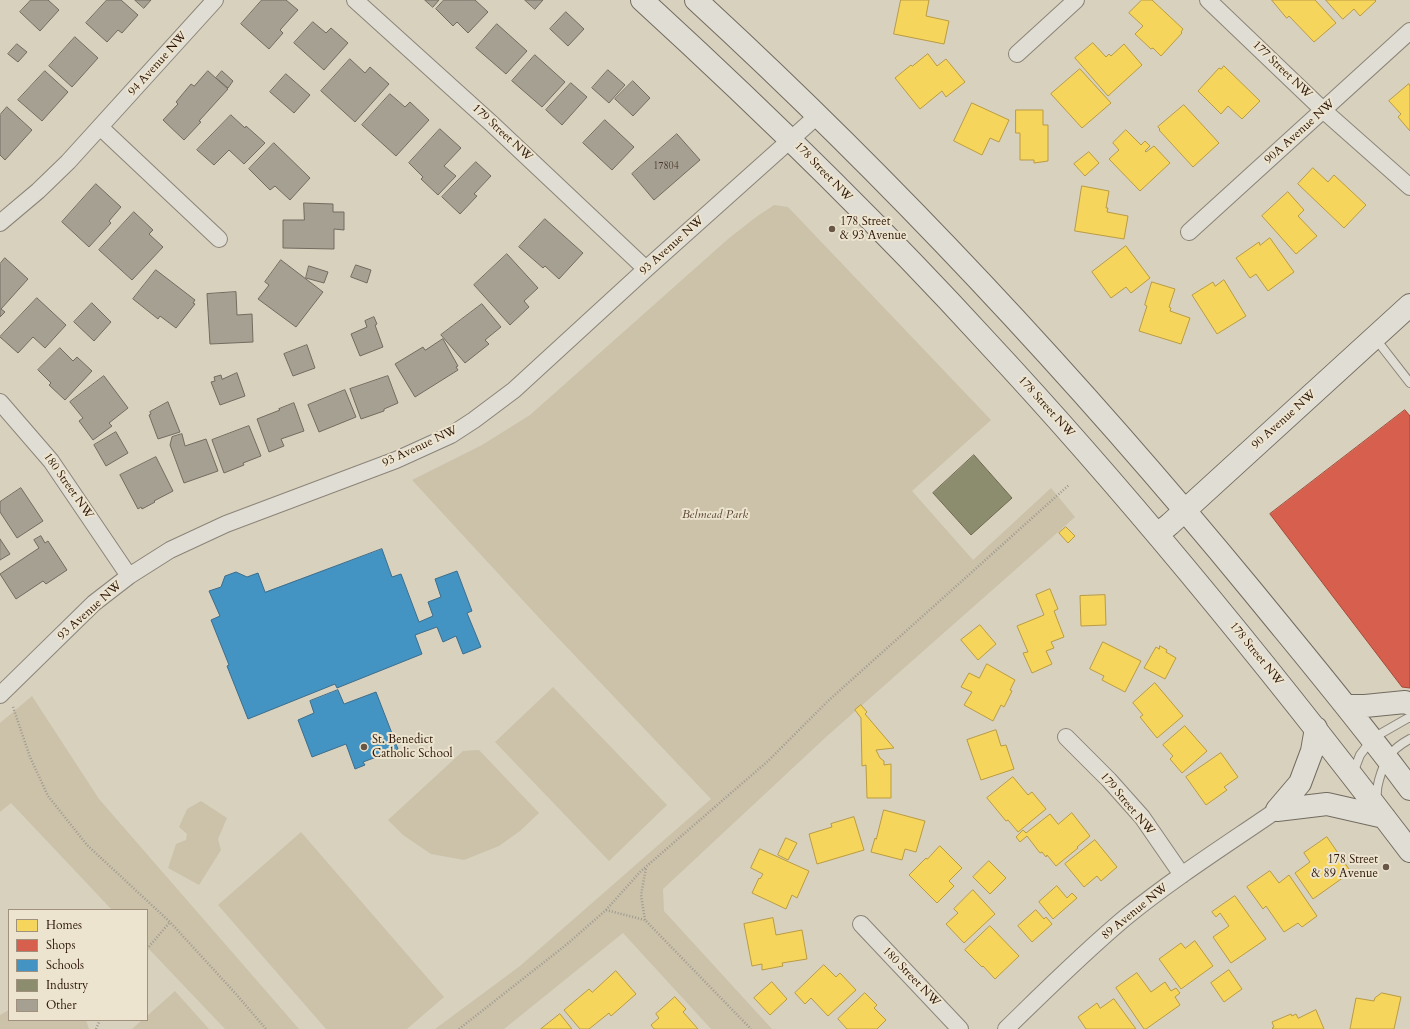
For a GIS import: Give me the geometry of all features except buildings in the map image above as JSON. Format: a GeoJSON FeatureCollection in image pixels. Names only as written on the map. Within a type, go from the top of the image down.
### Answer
{"type":"FeatureCollection","features":[{"type":"Feature","properties":{"kind":"main road","name":"178 Street NW"},"geometry":{"type":"LineString","coordinates":[[642,0],[791,140],[986,341],[1158,534],[1316,728],[1410,851]]}},
{"type":"Feature","properties":{"kind":"main road"},"geometry":{"type":"LineString","coordinates":[[696,0],[817,116],[924,223],[1086,397],[1185,510],[1373,738],[1410,789]]}},
{"type":"Feature","properties":{"kind":"main road","name":"90 Avenue NW"},"geometry":{"type":"LineString","coordinates":[[1158,534],[1410,305]]}},
{"type":"Feature","properties":{"kind":"main road"},"geometry":{"type":"LineString","coordinates":[[1346,706],[1365,706],[1405,702],[1410,704]]}},
{"type":"Feature","properties":{"kind":"main road"},"geometry":{"type":"LineString","coordinates":[[1277,810],[1300,782],[1312,751],[1316,728]]}},
{"type":"Feature","properties":{"kind":"main road"},"geometry":{"type":"LineString","coordinates":[[1277,810],[1327,804],[1384,817]]}},
{"type":"Feature","properties":{"kind":"street","name":"94 Avenue NW"},"geometry":{"type":"LineString","coordinates":[[0,223],[38,191],[68,162],[215,0]]}},
{"type":"Feature","properties":{"kind":"street","name":"179 Street NW"},"geometry":{"type":"LineString","coordinates":[[355,0],[491,123],[646,269]]}},
{"type":"Feature","properties":{"kind":"street"},"geometry":{"type":"LineString","coordinates":[[1016,54],[1076,0]]}},
{"type":"Feature","properties":{"kind":"street","name":"177 Street NW"},"geometry":{"type":"LineString","coordinates":[[1208,0],[1324,110],[1410,187]]}},
{"type":"Feature","properties":{"kind":"street","name":"90A Avenue NW"},"geometry":{"type":"LineString","coordinates":[[1188,232],[1410,31]]}},
{"type":"Feature","properties":{"kind":"street","name":"93 Avenue NW"},"geometry":{"type":"LineString","coordinates":[[0,695],[94,603],[129,576],[170,550],[226,524],[396,460],[451,435],[474,420],[514,390],[646,269],[817,116]]}},
{"type":"Feature","properties":{"kind":"street"},"geometry":{"type":"LineString","coordinates":[[100,127],[219,239]]}},
{"type":"Feature","properties":{"kind":"street","name":"180 Street NW"},"geometry":{"type":"LineString","coordinates":[[0,402],[58,470],[129,576]]}},
{"type":"Feature","properties":{"kind":"street","name":"179 Street NW"},"geometry":{"type":"LineString","coordinates":[[1066,737],[1109,780],[1142,818],[1182,875]]}},
{"type":"Feature","properties":{"kind":"street","name":"89 Avenue NW"},"geometry":{"type":"LineString","coordinates":[[1006,1029],[1093,946],[1126,918],[1182,875],[1277,810]]}},
{"type":"Feature","properties":{"kind":"street","name":"180 Street NW"},"geometry":{"type":"LineString","coordinates":[[861,924],[960,1029]]}},
{"type":"Feature","properties":{"kind":"lane"},"geometry":{"type":"LineString","coordinates":[[1374,337],[1410,383]]}},
{"type":"Feature","properties":{"kind":"lane"},"geometry":{"type":"LineString","coordinates":[[1352,775],[1360,755],[1373,738],[1410,718]]}},
{"type":"Feature","properties":{"kind":"lane"},"geometry":{"type":"LineString","coordinates":[[1384,817],[1378,804],[1376,792],[1383,766],[1387,757],[1410,739]]}},
{"type":"Feature","properties":{"kind":"path"},"geometry":{"type":"LineString","coordinates":[[459,1029],[566,945],[606,910],[647,866],[768,761],[828,701],[1069,485]]}},
{"type":"Feature","properties":{"kind":"path"},"geometry":{"type":"LineString","coordinates":[[14,708],[30,757],[48,796],[87,845],[170,922],[266,1029]]}},
{"type":"Feature","properties":{"kind":"path"},"geometry":{"type":"LineString","coordinates":[[645,920],[641,895],[647,866]]}},
{"type":"Feature","properties":{"kind":"path"},"geometry":{"type":"LineString","coordinates":[[606,910],[645,920],[751,1029]]}},
{"type":"Feature","properties":{"kind":"path"},"geometry":{"type":"LineString","coordinates":[[148,948],[170,922]]}},
{"type":"Feature","properties":{"kind":"green space","name":"Belmead Park"},"geometry":{"type":"Polygon","coordinates":[[[774,205],[788,207],[991,420],[912,491],[973,560],[1051,488],[1075,517],[826,737],[663,889],[664,911],[772,1029],[711,1029],[623,933],[504,1029],[435,1029],[520,966],[711,799],[541,620],[412,480],[482,445],[530,415],[728,239],[774,205]]]}},
{"type":"Feature","properties":{"kind":"green space"},"geometry":{"type":"Polygon","coordinates":[[[553,687],[667,805],[609,861],[495,742],[553,687]]]}},
{"type":"Feature","properties":{"kind":"green space"},"geometry":{"type":"Polygon","coordinates":[[[32,696],[99,799],[299,1029],[225,1029],[148,948],[148,909],[111,909],[11,803],[0,812],[0,723],[32,696]]]}},
{"type":"Feature","properties":{"kind":"green space"},"geometry":{"type":"Polygon","coordinates":[[[479,750],[539,813],[520,831],[499,846],[464,860],[431,854],[403,835],[388,820],[463,751],[479,750]]]}},
{"type":"Feature","properties":{"kind":"green space"},"geometry":{"type":"Polygon","coordinates":[[[201,801],[227,818],[218,839],[221,850],[199,885],[168,868],[176,844],[186,840],[187,834],[179,827],[187,809],[201,801]]]}},
{"type":"Feature","properties":{"kind":"green space"},"geometry":{"type":"Polygon","coordinates":[[[301,832],[444,997],[407,1029],[326,1029],[218,905],[301,832]]]}},
{"type":"Feature","properties":{"kind":"green space"},"geometry":{"type":"Polygon","coordinates":[[[175,991],[209,1029],[132,1029],[141,1021],[148,1021],[148,1015],[175,991]]]}},
{"type":"Feature","properties":{"kind":"green space"},"geometry":{"type":"Polygon","coordinates":[[[8,1011],[8,1021],[86,1021],[89,1029],[0,1029],[0,1015],[8,1011]]]}},
{"type":"Feature","properties":{"kind":"place","name":"178 Street & 93 Avenue"},"geometry":{"type":"Point","coordinates":[832,229]}},
{"type":"Feature","properties":{"kind":"place","name":"St. Benedict Catholic School"},"geometry":{"type":"Point","coordinates":[364,747]}},
{"type":"Feature","properties":{"kind":"place","name":"178 Street & 89 Avenue"},"geometry":{"type":"Point","coordinates":[1386,867]}}]}
